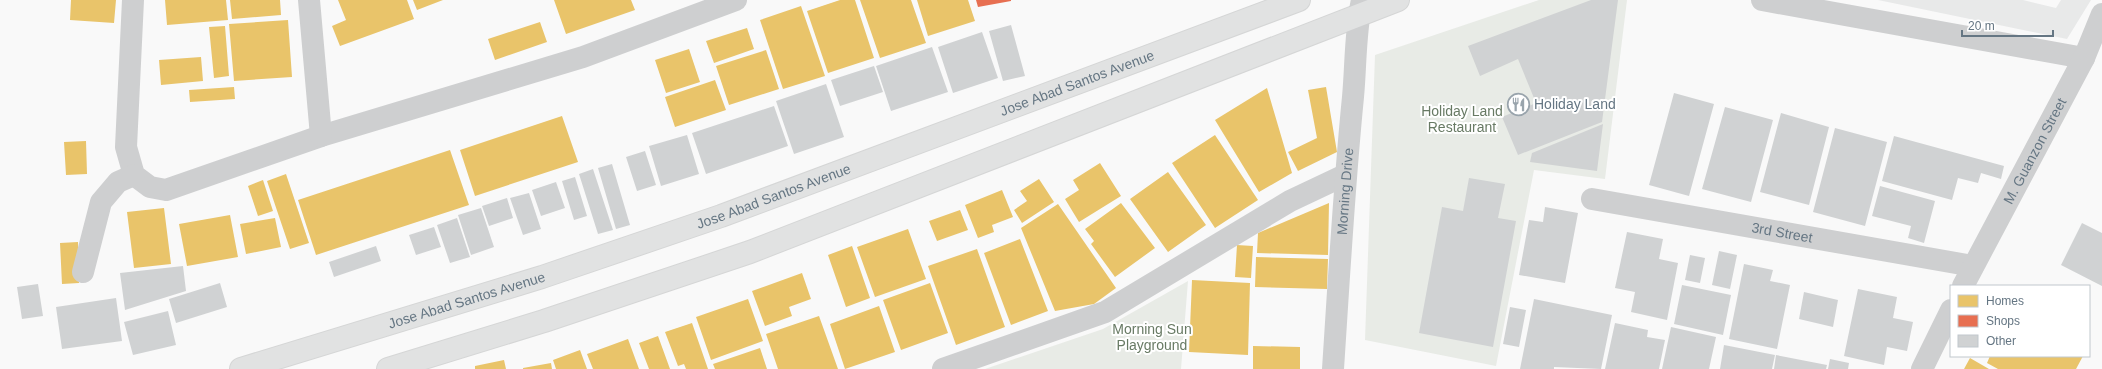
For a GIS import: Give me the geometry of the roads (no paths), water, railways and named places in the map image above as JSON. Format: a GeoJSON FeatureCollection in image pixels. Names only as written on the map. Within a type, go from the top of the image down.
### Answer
{"type":"FeatureCollection","features":[{"type":"Feature","properties":{"kind":"highway","name":"Jose Abad Santos Avenue"},"geometry":{"type":"LineString","coordinates":[[241,369],[542,277],[721,216],[1299,0]]}},
{"type":"Feature","properties":{"kind":"highway"},"geometry":{"type":"LineString","coordinates":[[388,369],[544,321],[750,252],[1361,7],[1398,0]]}},
{"type":"Feature","properties":{"kind":"street"},"geometry":{"type":"LineString","coordinates":[[133,0],[126,147],[134,175],[150,187],[166,190],[321,136],[583,57],[736,0]]}},
{"type":"Feature","properties":{"kind":"street"},"geometry":{"type":"LineString","coordinates":[[309,0],[321,136]]}},
{"type":"Feature","properties":{"kind":"street"},"geometry":{"type":"LineString","coordinates":[[1762,0],[2084,58]]}},
{"type":"Feature","properties":{"kind":"street","name":"Morning Drive"},"geometry":{"type":"LineString","coordinates":[[1333,369],[1345,175],[1361,7]]}},
{"type":"Feature","properties":{"kind":"street","name":"M. Guanzon Street"},"geometry":{"type":"LineString","coordinates":[[1964,285],[2084,58],[2102,14]]}},
{"type":"Feature","properties":{"kind":"street"},"geometry":{"type":"LineString","coordinates":[[83,272],[101,202],[118,182],[134,175]]}},
{"type":"Feature","properties":{"kind":"street"},"geometry":{"type":"LineString","coordinates":[[944,369],[1105,312],[1290,201],[1345,175]]}},
{"type":"Feature","properties":{"kind":"street","name":"3rd Street"},"geometry":{"type":"LineString","coordinates":[[1592,198],[1973,266]]}},
{"type":"Feature","properties":{"kind":"street"},"geometry":{"type":"LineString","coordinates":[[1922,369],[1950,312]]}},
{"type":"Feature","properties":{"kind":"place","name":"Holiday Land"},"geometry":{"type":"Point","coordinates":[1518,104]}},
{"type":"Feature","properties":{"kind":"park label","name":"Holiday Land Restaurant"},"geometry":{"type":"Point","coordinates":[1462,120]}},
{"type":"Feature","properties":{"kind":"park label","name":"Morning Sun Playground"},"geometry":{"type":"Point","coordinates":[1152,338]}}]}
